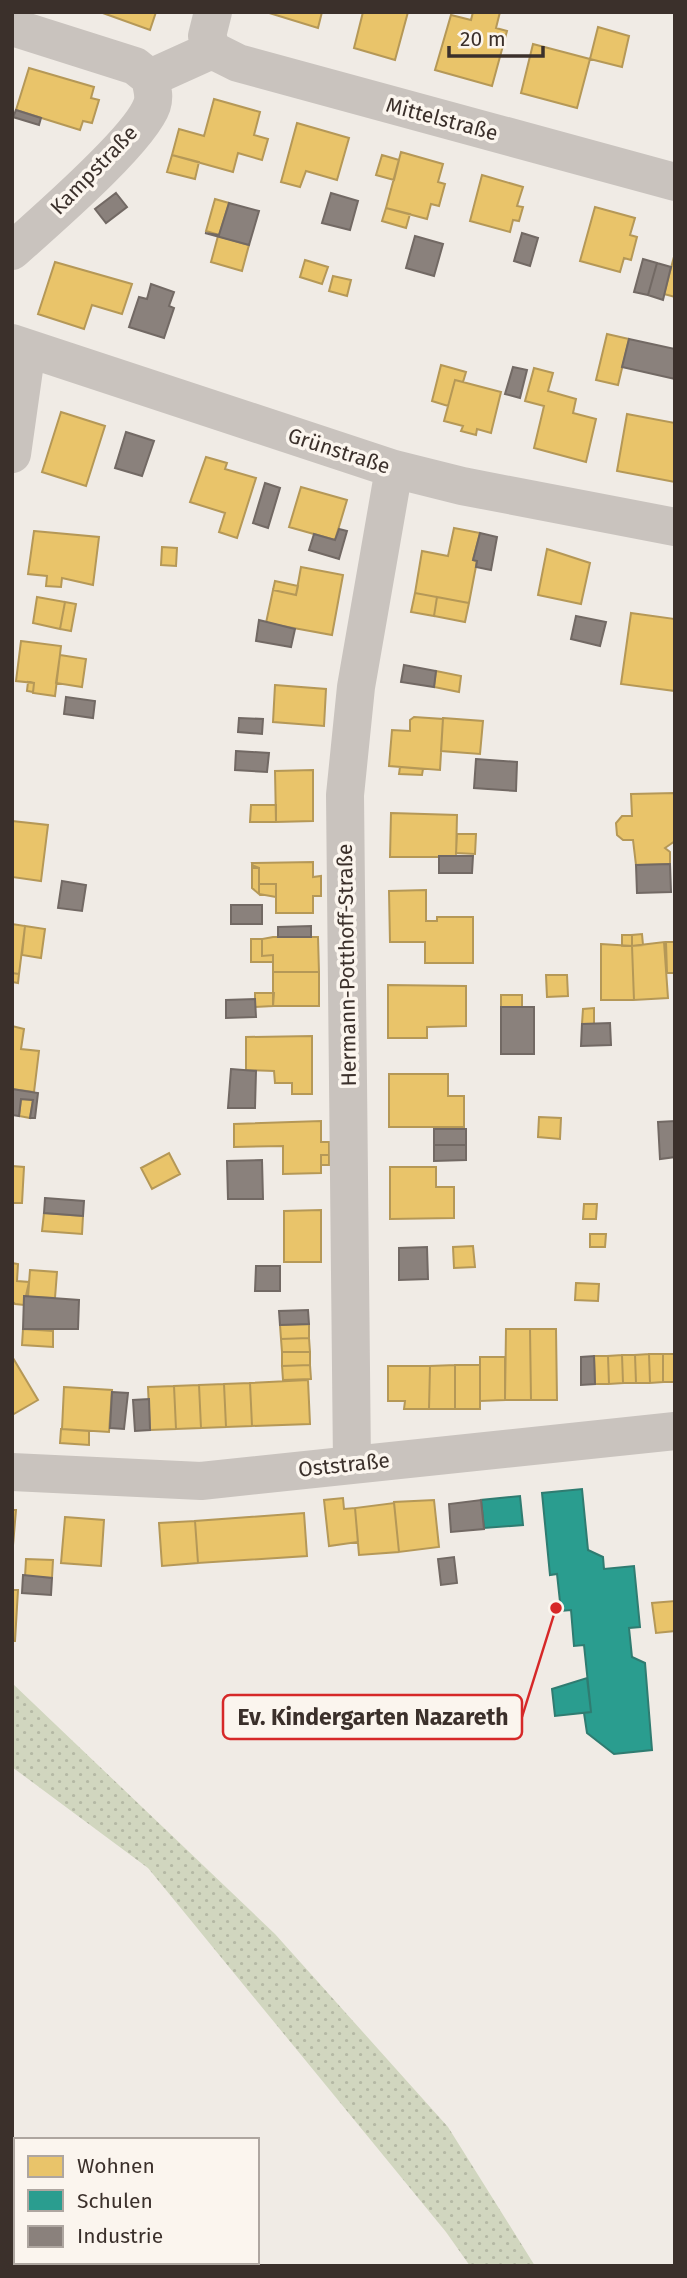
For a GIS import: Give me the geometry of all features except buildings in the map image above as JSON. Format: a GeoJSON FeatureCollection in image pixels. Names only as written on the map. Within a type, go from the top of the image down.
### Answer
{"type":"FeatureCollection","features":[{"type":"Feature","properties":{"kind":"street"},"geometry":{"type":"LineString","coordinates":[[12,27],[135,66],[150,78],[212,50],[208,36],[213,12]]}},
{"type":"Feature","properties":{"kind":"street","name":"Mittelstraße"},"geometry":{"type":"LineString","coordinates":[[212,50],[238,63],[675,182]]}},
{"type":"Feature","properties":{"kind":"street","name":"Kampstraße"},"geometry":{"type":"LineString","coordinates":[[12,251],[126,141],[151,109],[154,97],[150,78]]}},
{"type":"Feature","properties":{"kind":"street"},"geometry":{"type":"LineString","coordinates":[[12,454],[19,346]]}},
{"type":"Feature","properties":{"kind":"street","name":"Grünstraße"},"geometry":{"type":"LineString","coordinates":[[19,346],[394,469],[462,486],[675,527]]}},
{"type":"Feature","properties":{"kind":"street","name":"Hermann-Potthoff-Straße"},"geometry":{"type":"LineString","coordinates":[[352,1464],[345,795],[355,687],[394,469]]}},
{"type":"Feature","properties":{"kind":"street","name":"Oststraße"},"geometry":{"type":"LineString","coordinates":[[12,1472],[201,1481],[675,1431]]}},
{"type":"Feature","properties":{"kind":"green space"},"geometry":{"type":"Polygon","coordinates":[[[12,1683],[275,1934],[448,2127],[535,2266],[470,2266],[446,2232],[148,1868],[12,1767],[12,1683]]]}},
{"type":"Feature","properties":{"kind":"place","name":"Ev. Kindergarten Nazareth"},"geometry":{"type":"Point","coordinates":[556,1608]}}]}
